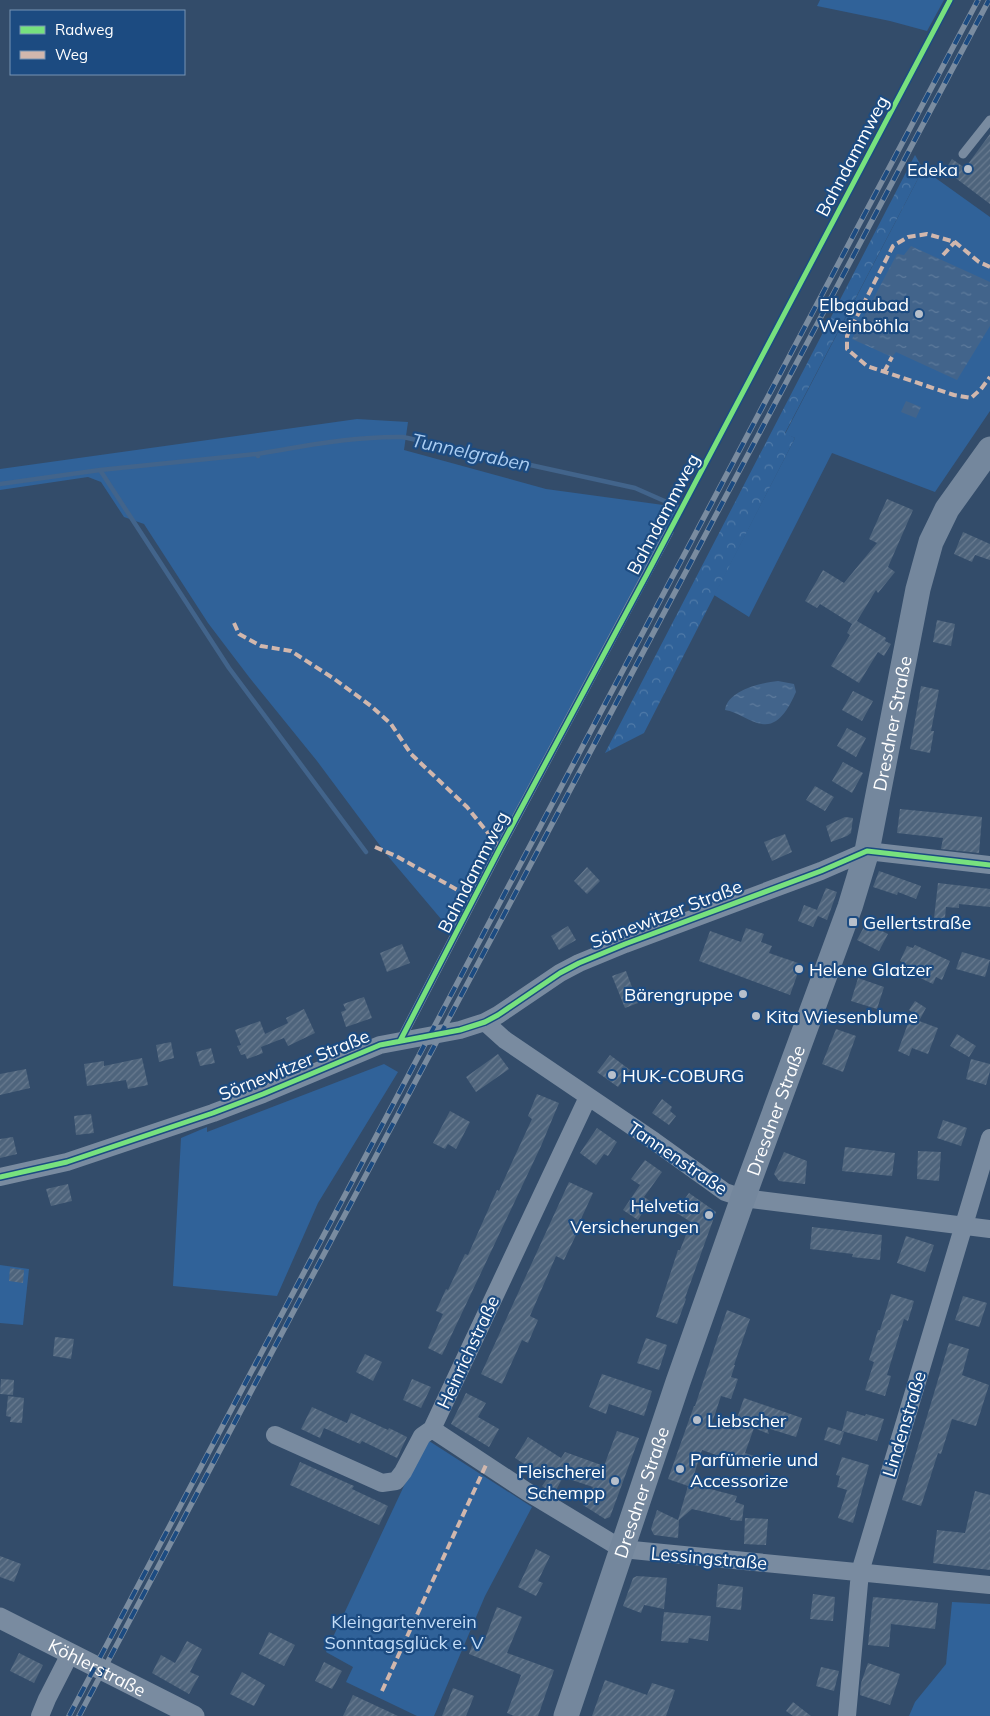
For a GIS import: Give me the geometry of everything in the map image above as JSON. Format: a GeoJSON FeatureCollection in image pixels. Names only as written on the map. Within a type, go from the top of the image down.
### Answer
{"type":"FeatureCollection","features":[{"type":"Feature","properties":{"kind":"main road","name":"Dresdner Straße"},"geometry":{"type":"LineString","coordinates":[[566,1716],[743,1198],[850,907],[867,851],[926,558],[938,525],[987,460]]}},
{"type":"Feature","properties":{"kind":"street"},"geometry":{"type":"LineString","coordinates":[[867,851],[990,865]]}},
{"type":"Feature","properties":{"kind":"street","name":"Sörnewitzer Straße"},"geometry":{"type":"LineString","coordinates":[[0,1177],[67,1162],[255,1097],[380,1045],[460,1030],[484,1022],[498,1015],[560,973],[579,963],[821,871],[867,851]]}},
{"type":"Feature","properties":{"kind":"street","name":"Tannenstraße"},"geometry":{"type":"LineString","coordinates":[[484,1022],[505,1040],[654,1141],[725,1192],[743,1198],[990,1229]]}},
{"type":"Feature","properties":{"kind":"street","name":"Heinrichstraße"},"geometry":{"type":"LineString","coordinates":[[275,1434],[382,1483],[396,1481],[422,1436],[432,1429],[588,1097]]}},
{"type":"Feature","properties":{"kind":"street","name":"Lindenstraße"},"geometry":{"type":"LineString","coordinates":[[846,1716],[860,1572],[990,1138]]}},
{"type":"Feature","properties":{"kind":"street","name":"Lessingstraße"},"geometry":{"type":"LineString","coordinates":[[432,1429],[526,1491],[622,1549],[990,1585]]}},
{"type":"Feature","properties":{"kind":"street","name":"Köhlerstraße"},"geometry":{"type":"LineString","coordinates":[[0,1618],[194,1716]]}},
{"type":"Feature","properties":{"kind":"street"},"geometry":{"type":"LineString","coordinates":[[40,1716],[46,1699],[70,1654]]}},
{"type":"Feature","properties":{"kind":"lane"},"geometry":{"type":"LineString","coordinates":[[963,154],[990,120]]}},
{"type":"Feature","properties":{"kind":"lane","name":"Bahndammweg"},"geometry":{"type":"LineString","coordinates":[[400,1041],[500,848],[669,532]]}},
{"type":"Feature","properties":{"kind":"green space"},"geometry":{"type":"Polygon","coordinates":[[[820,0],[944,0],[927,31],[890,21],[817,6],[820,0]]]}},
{"type":"Feature","properties":{"kind":"green space"},"geometry":{"type":"Polygon","coordinates":[[[915,155],[923,169],[785,433],[795,438],[644,733],[605,753],[915,155]]]}},
{"type":"Feature","properties":{"kind":"green space","name":"Elbgaubad Weinböhla"},"geometry":{"type":"Polygon","coordinates":[[[923,169],[990,217],[990,411],[935,492],[832,453],[749,617],[714,595],[795,438],[785,434],[923,169]]]}},
{"type":"Feature","properties":{"kind":"green space"},"geometry":{"type":"Polygon","coordinates":[[[357,419],[408,422],[404,450],[546,489],[678,507],[452,932],[387,855],[317,761],[208,623],[144,524],[124,517],[101,482],[88,477],[0,490],[0,469],[357,419]]]}},
{"type":"Feature","properties":{"kind":"green space"},"geometry":{"type":"Polygon","coordinates":[[[384,1064],[398,1072],[318,1203],[277,1296],[173,1286],[181,1138],[207,1127],[207,1132],[384,1064]]]}},
{"type":"Feature","properties":{"kind":"green space"},"geometry":{"type":"Polygon","coordinates":[[[0,1265],[29,1269],[23,1325],[0,1323],[0,1265]]]}},
{"type":"Feature","properties":{"kind":"green space","name":"Kleingartenverein Sonntagsglück e. V"},"geometry":{"type":"Polygon","coordinates":[[[426,1439],[532,1507],[485,1596],[434,1716],[417,1716],[346,1682],[353,1667],[326,1652],[426,1439]]]}},
{"type":"Feature","properties":{"kind":"green space"},"geometry":{"type":"Polygon","coordinates":[[[952,1602],[990,1604],[990,1716],[909,1716],[915,1702],[946,1664],[952,1602]]]}},
{"type":"Feature","properties":{"kind":"water"},"geometry":{"type":"Polygon","coordinates":[[[911,246],[990,282],[990,326],[957,380],[896,352],[892,357],[852,339],[897,254],[904,255],[911,246]]]}},
{"type":"Feature","properties":{"kind":"water"},"geometry":{"type":"Polygon","coordinates":[[[906,401],[921,407],[916,418],[901,412],[906,401]]]}},
{"type":"Feature","properties":{"kind":"water"},"geometry":{"type":"Polygon","coordinates":[[[778,681],[794,684],[796,692],[784,714],[774,722],[768,724],[757,723],[725,710],[727,703],[732,697],[746,689],[778,681]]]}},
{"type":"Feature","properties":{"kind":"building","name":"Edeka"},"geometry":{"type":"Polygon","coordinates":[[[990,134],[990,204],[945,170],[952,159],[965,168],[990,134]]]}},
{"type":"Feature","properties":{"kind":"building"},"geometry":{"type":"Polygon","coordinates":[[[887,499],[913,510],[888,567],[895,572],[878,593],[876,590],[857,621],[886,638],[885,641],[891,644],[884,656],[878,652],[859,683],[831,666],[850,635],[847,633],[852,624],[820,604],[817,608],[805,601],[823,570],[844,583],[877,543],[869,539],[887,499]]]}},
{"type":"Feature","properties":{"kind":"building"},"geometry":{"type":"Polygon","coordinates":[[[963,532],[990,544],[990,560],[975,555],[972,562],[954,554],[963,532]]]}},
{"type":"Feature","properties":{"kind":"building"},"geometry":{"type":"Polygon","coordinates":[[[937,620],[955,624],[951,646],[933,642],[937,620]]]}},
{"type":"Feature","properties":{"kind":"building"},"geometry":{"type":"Polygon","coordinates":[[[921,686],[939,690],[931,731],[934,731],[930,753],[910,749],[921,686]]]}},
{"type":"Feature","properties":{"kind":"building"},"geometry":{"type":"Polygon","coordinates":[[[853,691],[873,701],[862,721],[842,710],[853,691]]]}},
{"type":"Feature","properties":{"kind":"building"},"geometry":{"type":"Polygon","coordinates":[[[847,728],[866,738],[856,757],[837,746],[847,728]]]}},
{"type":"Feature","properties":{"kind":"building"},"geometry":{"type":"Polygon","coordinates":[[[843,762],[863,773],[852,793],[832,781],[843,762]]]}},
{"type":"Feature","properties":{"kind":"building"},"geometry":{"type":"Polygon","coordinates":[[[815,786],[834,797],[825,811],[806,800],[815,786]]]}},
{"type":"Feature","properties":{"kind":"building"},"geometry":{"type":"Polygon","coordinates":[[[900,809],[982,817],[979,853],[941,849],[943,838],[897,833],[900,809]]]}},
{"type":"Feature","properties":{"kind":"building"},"geometry":{"type":"Polygon","coordinates":[[[845,817],[853,818],[851,833],[831,842],[826,826],[845,817]]]}},
{"type":"Feature","properties":{"kind":"building"},"geometry":{"type":"Polygon","coordinates":[[[785,834],[792,852],[772,861],[764,842],[785,834]]]}},
{"type":"Feature","properties":{"kind":"building"},"geometry":{"type":"Polygon","coordinates":[[[587,867],[600,881],[587,894],[574,881],[587,867]]]}},
{"type":"Feature","properties":{"kind":"building"},"geometry":{"type":"Polygon","coordinates":[[[879,871],[921,886],[916,899],[898,892],[897,895],[873,887],[879,871]]]}},
{"type":"Feature","properties":{"kind":"building"},"geometry":{"type":"Polygon","coordinates":[[[938,883],[990,889],[990,907],[959,904],[959,908],[946,907],[944,928],[933,927],[938,883]]]}},
{"type":"Feature","properties":{"kind":"building"},"geometry":{"type":"Polygon","coordinates":[[[826,888],[837,892],[827,920],[818,916],[813,927],[798,921],[804,905],[817,910],[826,888]]]}},
{"type":"Feature","properties":{"kind":"building"},"geometry":{"type":"Polygon","coordinates":[[[866,923],[888,934],[879,951],[857,940],[866,923]]]}},
{"type":"Feature","properties":{"kind":"building"},"geometry":{"type":"Polygon","coordinates":[[[568,926],[576,940],[559,950],[551,936],[568,926]]]}},
{"type":"Feature","properties":{"kind":"building"},"geometry":{"type":"Polygon","coordinates":[[[746,928],[764,934],[761,942],[772,946],[769,953],[801,964],[790,995],[699,961],[710,931],[741,942],[746,928]]]}},
{"type":"Feature","properties":{"kind":"building"},"geometry":{"type":"Polygon","coordinates":[[[402,944],[410,963],[387,972],[380,953],[402,944]]]}},
{"type":"Feature","properties":{"kind":"building"},"geometry":{"type":"Polygon","coordinates":[[[915,945],[950,961],[942,980],[936,977],[933,984],[903,970],[906,964],[900,961],[907,946],[913,948],[915,945]]]}},
{"type":"Feature","properties":{"kind":"building"},"geometry":{"type":"Polygon","coordinates":[[[962,952],[990,960],[985,977],[956,969],[962,952]]]}},
{"type":"Feature","properties":{"kind":"building"},"geometry":{"type":"Polygon","coordinates":[[[626,971],[638,1003],[625,1008],[612,976],[626,971]]]}},
{"type":"Feature","properties":{"kind":"building"},"geometry":{"type":"Polygon","coordinates":[[[858,978],[884,987],[877,1009],[851,1001],[858,978]]]}},
{"type":"Feature","properties":{"kind":"building"},"geometry":{"type":"Polygon","coordinates":[[[364,997],[372,1018],[346,1027],[341,1012],[346,1010],[343,1004],[364,997]]]}},
{"type":"Feature","properties":{"kind":"building"},"geometry":{"type":"Polygon","coordinates":[[[915,1001],[926,1008],[919,1021],[938,1028],[928,1054],[912,1048],[909,1056],[898,1051],[912,1012],[909,1010],[915,1001]]]}},
{"type":"Feature","properties":{"kind":"building"},"geometry":{"type":"Polygon","coordinates":[[[304,1009],[315,1033],[288,1046],[284,1038],[261,1047],[263,1053],[247,1059],[245,1054],[241,1055],[237,1046],[241,1045],[235,1030],[260,1021],[265,1034],[288,1023],[286,1018],[304,1009]]]}},
{"type":"Feature","properties":{"kind":"building"},"geometry":{"type":"Polygon","coordinates":[[[836,1029],[856,1036],[843,1072],[822,1064],[836,1029]]]}},
{"type":"Feature","properties":{"kind":"building"},"geometry":{"type":"Polygon","coordinates":[[[957,1034],[976,1046],[969,1057],[950,1046],[957,1034]]]}},
{"type":"Feature","properties":{"kind":"building"},"geometry":{"type":"Polygon","coordinates":[[[171,1042],[174,1058],[159,1062],[156,1045],[171,1042]]]}},
{"type":"Feature","properties":{"kind":"building"},"geometry":{"type":"Polygon","coordinates":[[[211,1048],[215,1063],[200,1066],[196,1052],[211,1048]]]}},
{"type":"Feature","properties":{"kind":"building"},"geometry":{"type":"Polygon","coordinates":[[[498,1054],[509,1069],[476,1092],[466,1077],[498,1054]]]}},
{"type":"Feature","properties":{"kind":"building"},"geometry":{"type":"Polygon","coordinates":[[[610,1055],[630,1070],[618,1087],[597,1072],[610,1055]]]}},
{"type":"Feature","properties":{"kind":"building"},"geometry":{"type":"Polygon","coordinates":[[[142,1058],[148,1085],[128,1089],[126,1080],[87,1086],[84,1064],[104,1061],[104,1066],[142,1058]]]}},
{"type":"Feature","properties":{"kind":"building"},"geometry":{"type":"Polygon","coordinates":[[[971,1059],[990,1064],[986,1085],[966,1079],[971,1059]]]}},
{"type":"Feature","properties":{"kind":"building"},"geometry":{"type":"Polygon","coordinates":[[[26,1069],[30,1088],[0,1095],[0,1074],[26,1069]]]}},
{"type":"Feature","properties":{"kind":"building"},"geometry":{"type":"Polygon","coordinates":[[[537,1094],[559,1103],[541,1146],[442,1355],[428,1348],[443,1314],[436,1311],[465,1254],[468,1255],[497,1190],[499,1191],[532,1119],[528,1116],[537,1094]]]}},
{"type":"Feature","properties":{"kind":"building"},"geometry":{"type":"Polygon","coordinates":[[[662,1099],[672,1107],[670,1111],[676,1116],[669,1125],[652,1113],[662,1099]]]}},
{"type":"Feature","properties":{"kind":"building"},"geometry":{"type":"Polygon","coordinates":[[[450,1111],[470,1122],[456,1149],[448,1144],[445,1149],[433,1143],[450,1111]]]}},
{"type":"Feature","properties":{"kind":"building"},"geometry":{"type":"Polygon","coordinates":[[[91,1114],[94,1133],[76,1135],[74,1116],[91,1114]]]}},
{"type":"Feature","properties":{"kind":"building"},"geometry":{"type":"Polygon","coordinates":[[[943,1120],[967,1128],[961,1146],[937,1138],[943,1120]]]}},
{"type":"Feature","properties":{"kind":"building"},"geometry":{"type":"Polygon","coordinates":[[[597,1128],[617,1142],[608,1156],[604,1154],[596,1165],[580,1153],[597,1128]]]}},
{"type":"Feature","properties":{"kind":"building"},"geometry":{"type":"Polygon","coordinates":[[[13,1137],[17,1154],[0,1158],[0,1139],[13,1137]]]}},
{"type":"Feature","properties":{"kind":"building"},"geometry":{"type":"Polygon","coordinates":[[[845,1147],[895,1153],[892,1176],[842,1171],[845,1147]]]}},
{"type":"Feature","properties":{"kind":"building"},"geometry":{"type":"Polygon","coordinates":[[[918,1151],[941,1152],[939,1181],[917,1179],[918,1151]]]}},
{"type":"Feature","properties":{"kind":"building"},"geometry":{"type":"Polygon","coordinates":[[[784,1152],[807,1161],[805,1184],[779,1181],[774,1174],[784,1152]]]}},
{"type":"Feature","properties":{"kind":"building"},"geometry":{"type":"Polygon","coordinates":[[[645,1160],[662,1172],[644,1197],[650,1201],[638,1220],[623,1210],[640,1185],[631,1179],[645,1160]]]}},
{"type":"Feature","properties":{"kind":"building"},"geometry":{"type":"Polygon","coordinates":[[[569,1182],[593,1193],[564,1260],[556,1256],[530,1316],[538,1320],[528,1343],[522,1340],[502,1384],[481,1374],[569,1182]]]}},
{"type":"Feature","properties":{"kind":"building"},"geometry":{"type":"Polygon","coordinates":[[[68,1184],[72,1201],[51,1206],[46,1189],[68,1184]]]}},
{"type":"Feature","properties":{"kind":"building"},"geometry":{"type":"Polygon","coordinates":[[[689,1193],[716,1212],[677,1324],[656,1317],[678,1250],[680,1250],[691,1222],[675,1212],[689,1193]]]}},
{"type":"Feature","properties":{"kind":"building"},"geometry":{"type":"Polygon","coordinates":[[[812,1227],[882,1235],[880,1260],[852,1257],[853,1254],[810,1249],[812,1227]]]}},
{"type":"Feature","properties":{"kind":"building"},"geometry":{"type":"Polygon","coordinates":[[[906,1236],[934,1245],[925,1272],[897,1263],[906,1236]]]}},
{"type":"Feature","properties":{"kind":"building"},"geometry":{"type":"Polygon","coordinates":[[[10,1268],[24,1270],[23,1283],[9,1281],[10,1268]]]}},
{"type":"Feature","properties":{"kind":"building"},"geometry":{"type":"Polygon","coordinates":[[[891,1294],[914,1301],[908,1321],[904,1319],[887,1375],[891,1376],[885,1396],[865,1390],[874,1362],[869,1360],[891,1294]]]}},
{"type":"Feature","properties":{"kind":"building"},"geometry":{"type":"Polygon","coordinates":[[[963,1296],[987,1303],[979,1327],[955,1320],[963,1296]]]}},
{"type":"Feature","properties":{"kind":"building"},"geometry":{"type":"Polygon","coordinates":[[[727,1310],[750,1319],[731,1377],[738,1379],[731,1399],[721,1396],[712,1423],[733,1430],[744,1398],[802,1418],[796,1437],[767,1428],[769,1434],[754,1428],[745,1453],[757,1457],[753,1468],[702,1450],[691,1484],[737,1496],[735,1502],[744,1505],[742,1521],[730,1520],[731,1518],[692,1509],[679,1520],[678,1538],[654,1535],[651,1529],[657,1510],[678,1520],[688,1486],[668,1479],[727,1310]]]}},
{"type":"Feature","properties":{"kind":"building"},"geometry":{"type":"Polygon","coordinates":[[[55,1337],[74,1339],[71,1359],[53,1356],[55,1337]]]}},
{"type":"Feature","properties":{"kind":"building"},"geometry":{"type":"Polygon","coordinates":[[[646,1338],[667,1345],[659,1370],[637,1363],[646,1338]]]}},
{"type":"Feature","properties":{"kind":"building"},"geometry":{"type":"Polygon","coordinates":[[[949,1343],[969,1349],[962,1375],[989,1385],[976,1426],[952,1419],[941,1454],[938,1453],[921,1506],[902,1500],[949,1343]]]}},
{"type":"Feature","properties":{"kind":"building"},"geometry":{"type":"Polygon","coordinates":[[[365,1354],[382,1362],[373,1381],[356,1372],[365,1354]]]}},
{"type":"Feature","properties":{"kind":"building"},"geometry":{"type":"Polygon","coordinates":[[[602,1374],[652,1391],[644,1416],[609,1404],[606,1414],[589,1407],[602,1374]]]}},
{"type":"Feature","properties":{"kind":"building"},"geometry":{"type":"Polygon","coordinates":[[[1,1379],[14,1380],[13,1395],[0,1394],[1,1379]]]}},
{"type":"Feature","properties":{"kind":"building"},"geometry":{"type":"Polygon","coordinates":[[[412,1379],[431,1387],[421,1408],[403,1400],[412,1379]]]}},
{"type":"Feature","properties":{"kind":"building"},"geometry":{"type":"Polygon","coordinates":[[[466,1393],[486,1403],[478,1417],[499,1429],[489,1447],[451,1424],[466,1393]]]}},
{"type":"Feature","properties":{"kind":"building"},"geometry":{"type":"Polygon","coordinates":[[[8,1396],[24,1398],[22,1423],[10,1422],[11,1417],[6,1416],[8,1396]]]}},
{"type":"Feature","properties":{"kind":"building"},"geometry":{"type":"Polygon","coordinates":[[[312,1407],[347,1423],[351,1413],[407,1437],[397,1458],[362,1441],[360,1444],[324,1428],[320,1438],[301,1429],[312,1407]]]}},
{"type":"Feature","properties":{"kind":"building"},"geometry":{"type":"Polygon","coordinates":[[[847,1411],[884,1419],[877,1441],[842,1431],[847,1411]]]}},
{"type":"Feature","properties":{"kind":"building"},"geometry":{"type":"Polygon","coordinates":[[[828,1427],[844,1432],[840,1445],[824,1440],[828,1427]]]}},
{"type":"Feature","properties":{"kind":"building"},"geometry":{"type":"Polygon","coordinates":[[[617,1431],[639,1438],[610,1517],[605,1519],[583,1505],[593,1487],[563,1477],[554,1494],[542,1486],[547,1479],[515,1458],[528,1437],[561,1458],[565,1452],[604,1466],[617,1431]]]}},
{"type":"Feature","properties":{"kind":"building"},"geometry":{"type":"Polygon","coordinates":[[[842,1457],[869,1465],[853,1523],[838,1518],[847,1490],[837,1487],[840,1476],[836,1475],[842,1457]]]}},
{"type":"Feature","properties":{"kind":"building"},"geometry":{"type":"Polygon","coordinates":[[[300,1462],[354,1486],[352,1489],[388,1506],[379,1525],[290,1485],[300,1462]]]}},
{"type":"Feature","properties":{"kind":"building"},"geometry":{"type":"Polygon","coordinates":[[[975,1491],[990,1495],[990,1570],[933,1563],[937,1530],[965,1533],[975,1491]]]}},
{"type":"Feature","properties":{"kind":"building"},"geometry":{"type":"Polygon","coordinates":[[[745,1518],[768,1519],[766,1545],[744,1544],[745,1518]]]}},
{"type":"Feature","properties":{"kind":"building"},"geometry":{"type":"Polygon","coordinates":[[[536,1549],[550,1556],[538,1581],[543,1583],[536,1596],[518,1587],[536,1549]]]}},
{"type":"Feature","properties":{"kind":"building"},"geometry":{"type":"Polygon","coordinates":[[[0,1556],[21,1564],[14,1582],[0,1577],[0,1556]]]}},
{"type":"Feature","properties":{"kind":"building"},"geometry":{"type":"Polygon","coordinates":[[[637,1576],[667,1578],[664,1609],[644,1605],[641,1613],[623,1606],[633,1578],[637,1576]]]}},
{"type":"Feature","properties":{"kind":"building"},"geometry":{"type":"Polygon","coordinates":[[[718,1584],[743,1587],[741,1610],[716,1607],[718,1584]]]}},
{"type":"Feature","properties":{"kind":"building"},"geometry":{"type":"Polygon","coordinates":[[[813,1594],[835,1597],[833,1621],[810,1619],[813,1594]]]}},
{"type":"Feature","properties":{"kind":"building"},"geometry":{"type":"Polygon","coordinates":[[[873,1597],[938,1603],[935,1629],[891,1624],[889,1647],[868,1645],[873,1597]]]}},
{"type":"Feature","properties":{"kind":"building"},"geometry":{"type":"Polygon","coordinates":[[[497,1607],[522,1617],[507,1653],[554,1670],[538,1716],[514,1716],[507,1713],[521,1675],[469,1654],[474,1640],[483,1644],[497,1607]]]}},
{"type":"Feature","properties":{"kind":"building"},"geometry":{"type":"Polygon","coordinates":[[[664,1612],[711,1616],[708,1641],[689,1638],[688,1643],[661,1641],[664,1612]]]}},
{"type":"Feature","properties":{"kind":"building"},"geometry":{"type":"Polygon","coordinates":[[[269,1632],[295,1645],[284,1666],[259,1654],[269,1632]]]}},
{"type":"Feature","properties":{"kind":"building"},"geometry":{"type":"Polygon","coordinates":[[[187,1641],[202,1649],[190,1672],[199,1676],[189,1694],[152,1673],[161,1655],[175,1663],[187,1641]]]}},
{"type":"Feature","properties":{"kind":"building"},"geometry":{"type":"Polygon","coordinates":[[[19,1653],[43,1665],[34,1683],[10,1671],[19,1653]]]}},
{"type":"Feature","properties":{"kind":"building"},"geometry":{"type":"Polygon","coordinates":[[[324,1662],[342,1671],[332,1689],[315,1681],[324,1662]]]}},
{"type":"Feature","properties":{"kind":"building"},"geometry":{"type":"Polygon","coordinates":[[[868,1663],[900,1674],[890,1705],[860,1695],[861,1683],[868,1663]]]}},
{"type":"Feature","properties":{"kind":"building"},"geometry":{"type":"Polygon","coordinates":[[[821,1667],[839,1671],[834,1691],[816,1686],[821,1667]]]}},
{"type":"Feature","properties":{"kind":"building"},"geometry":{"type":"Polygon","coordinates":[[[242,1672],[265,1685],[254,1706],[230,1694],[242,1672]]]}},
{"type":"Feature","properties":{"kind":"building"},"geometry":{"type":"Polygon","coordinates":[[[605,1680],[647,1695],[652,1683],[675,1690],[666,1716],[592,1716],[605,1680]]]}},
{"type":"Feature","properties":{"kind":"building"},"geometry":{"type":"Polygon","coordinates":[[[453,1688],[474,1696],[466,1716],[442,1716],[453,1688]]]}},
{"type":"Feature","properties":{"kind":"building"},"geometry":{"type":"Polygon","coordinates":[[[353,1695],[398,1716],[343,1716],[353,1695]]]}},
{"type":"Feature","properties":{"kind":"building"},"geometry":{"type":"Polygon","coordinates":[[[793,1702],[811,1716],[793,1716],[786,1711],[793,1702]]]}},
{"type":"Feature","properties":{"kind":"waterway","name":"Tunnelgraben"},"geometry":{"type":"LineString","coordinates":[[258,456],[257,454],[330,442],[366,438],[403,437],[635,488],[678,507]]}},
{"type":"Feature","properties":{"kind":"waterway"},"geometry":{"type":"LineString","coordinates":[[0,484],[100,470],[257,454]]}},
{"type":"Feature","properties":{"kind":"waterway"},"geometry":{"type":"LineString","coordinates":[[100,470],[229,668],[366,852]]}},
{"type":"Feature","properties":{"kind":"railway"},"geometry":{"type":"LineString","coordinates":[[69,1716],[978,0]]}},
{"type":"Feature","properties":{"kind":"railway"},"geometry":{"type":"LineString","coordinates":[[79,1716],[989,0]]}},
{"type":"Feature","properties":{"kind":"marked path"},"geometry":{"type":"LineString","coordinates":[[990,267],[979,262],[955,242],[927,234],[908,237],[893,246],[847,336],[847,349],[867,366],[954,395],[971,398],[990,377]]}},
{"type":"Feature","properties":{"kind":"marked path"},"geometry":{"type":"LineString","coordinates":[[943,255],[955,242]]}},
{"type":"Feature","properties":{"kind":"marked path"},"geometry":{"type":"LineString","coordinates":[[884,372],[892,357]]}},
{"type":"Feature","properties":{"kind":"marked path"},"geometry":{"type":"LineString","coordinates":[[234,623],[239,634],[261,646],[291,651],[333,678],[371,706],[391,724],[411,754],[467,807],[500,848]]}},
{"type":"Feature","properties":{"kind":"marked path"},"geometry":{"type":"LineString","coordinates":[[375,847],[396,856],[474,899]]}},
{"type":"Feature","properties":{"kind":"marked path"},"geometry":{"type":"LineString","coordinates":[[382,1691],[486,1465]]}},
{"type":"Feature","properties":{"kind":"cycle path"},"geometry":{"type":"LineString","coordinates":[[400,1041],[500,848],[950,0]]}},
{"type":"Feature","properties":{"kind":"cycle path"},"geometry":{"type":"LineString","coordinates":[[0,1177],[67,1162],[213,1113],[380,1045],[460,1030],[485,1022],[560,973],[579,963],[821,871],[867,851],[990,865]]}},
{"type":"Feature","properties":{"kind":"place","name":"Edeka"},"geometry":{"type":"Point","coordinates":[968,169]}},
{"type":"Feature","properties":{"kind":"place","name":"Elbgaubad Weinböhla"},"geometry":{"type":"Point","coordinates":[919,314]}},
{"type":"Feature","properties":{"kind":"place","name":"Gellertstraße"},"geometry":{"type":"Point","coordinates":[853,922]}},
{"type":"Feature","properties":{"kind":"place","name":"Helene Glatzer"},"geometry":{"type":"Point","coordinates":[799,969]}},
{"type":"Feature","properties":{"kind":"place","name":"Bärengruppe"},"geometry":{"type":"Point","coordinates":[743,994]}},
{"type":"Feature","properties":{"kind":"place","name":"Kita Wiesenblume"},"geometry":{"type":"Point","coordinates":[756,1016]}},
{"type":"Feature","properties":{"kind":"place","name":"HUK-COBURG"},"geometry":{"type":"Point","coordinates":[612,1075]}},
{"type":"Feature","properties":{"kind":"place","name":"Helvetia Versicherungen"},"geometry":{"type":"Point","coordinates":[709,1215]}},
{"type":"Feature","properties":{"kind":"place","name":"Liebscher"},"geometry":{"type":"Point","coordinates":[697,1420]}},
{"type":"Feature","properties":{"kind":"place","name":"Parfümerie und Accessorize"},"geometry":{"type":"Point","coordinates":[680,1469]}},
{"type":"Feature","properties":{"kind":"place","name":"Fleischerei Schempp"},"geometry":{"type":"Point","coordinates":[615,1481]}}]}
